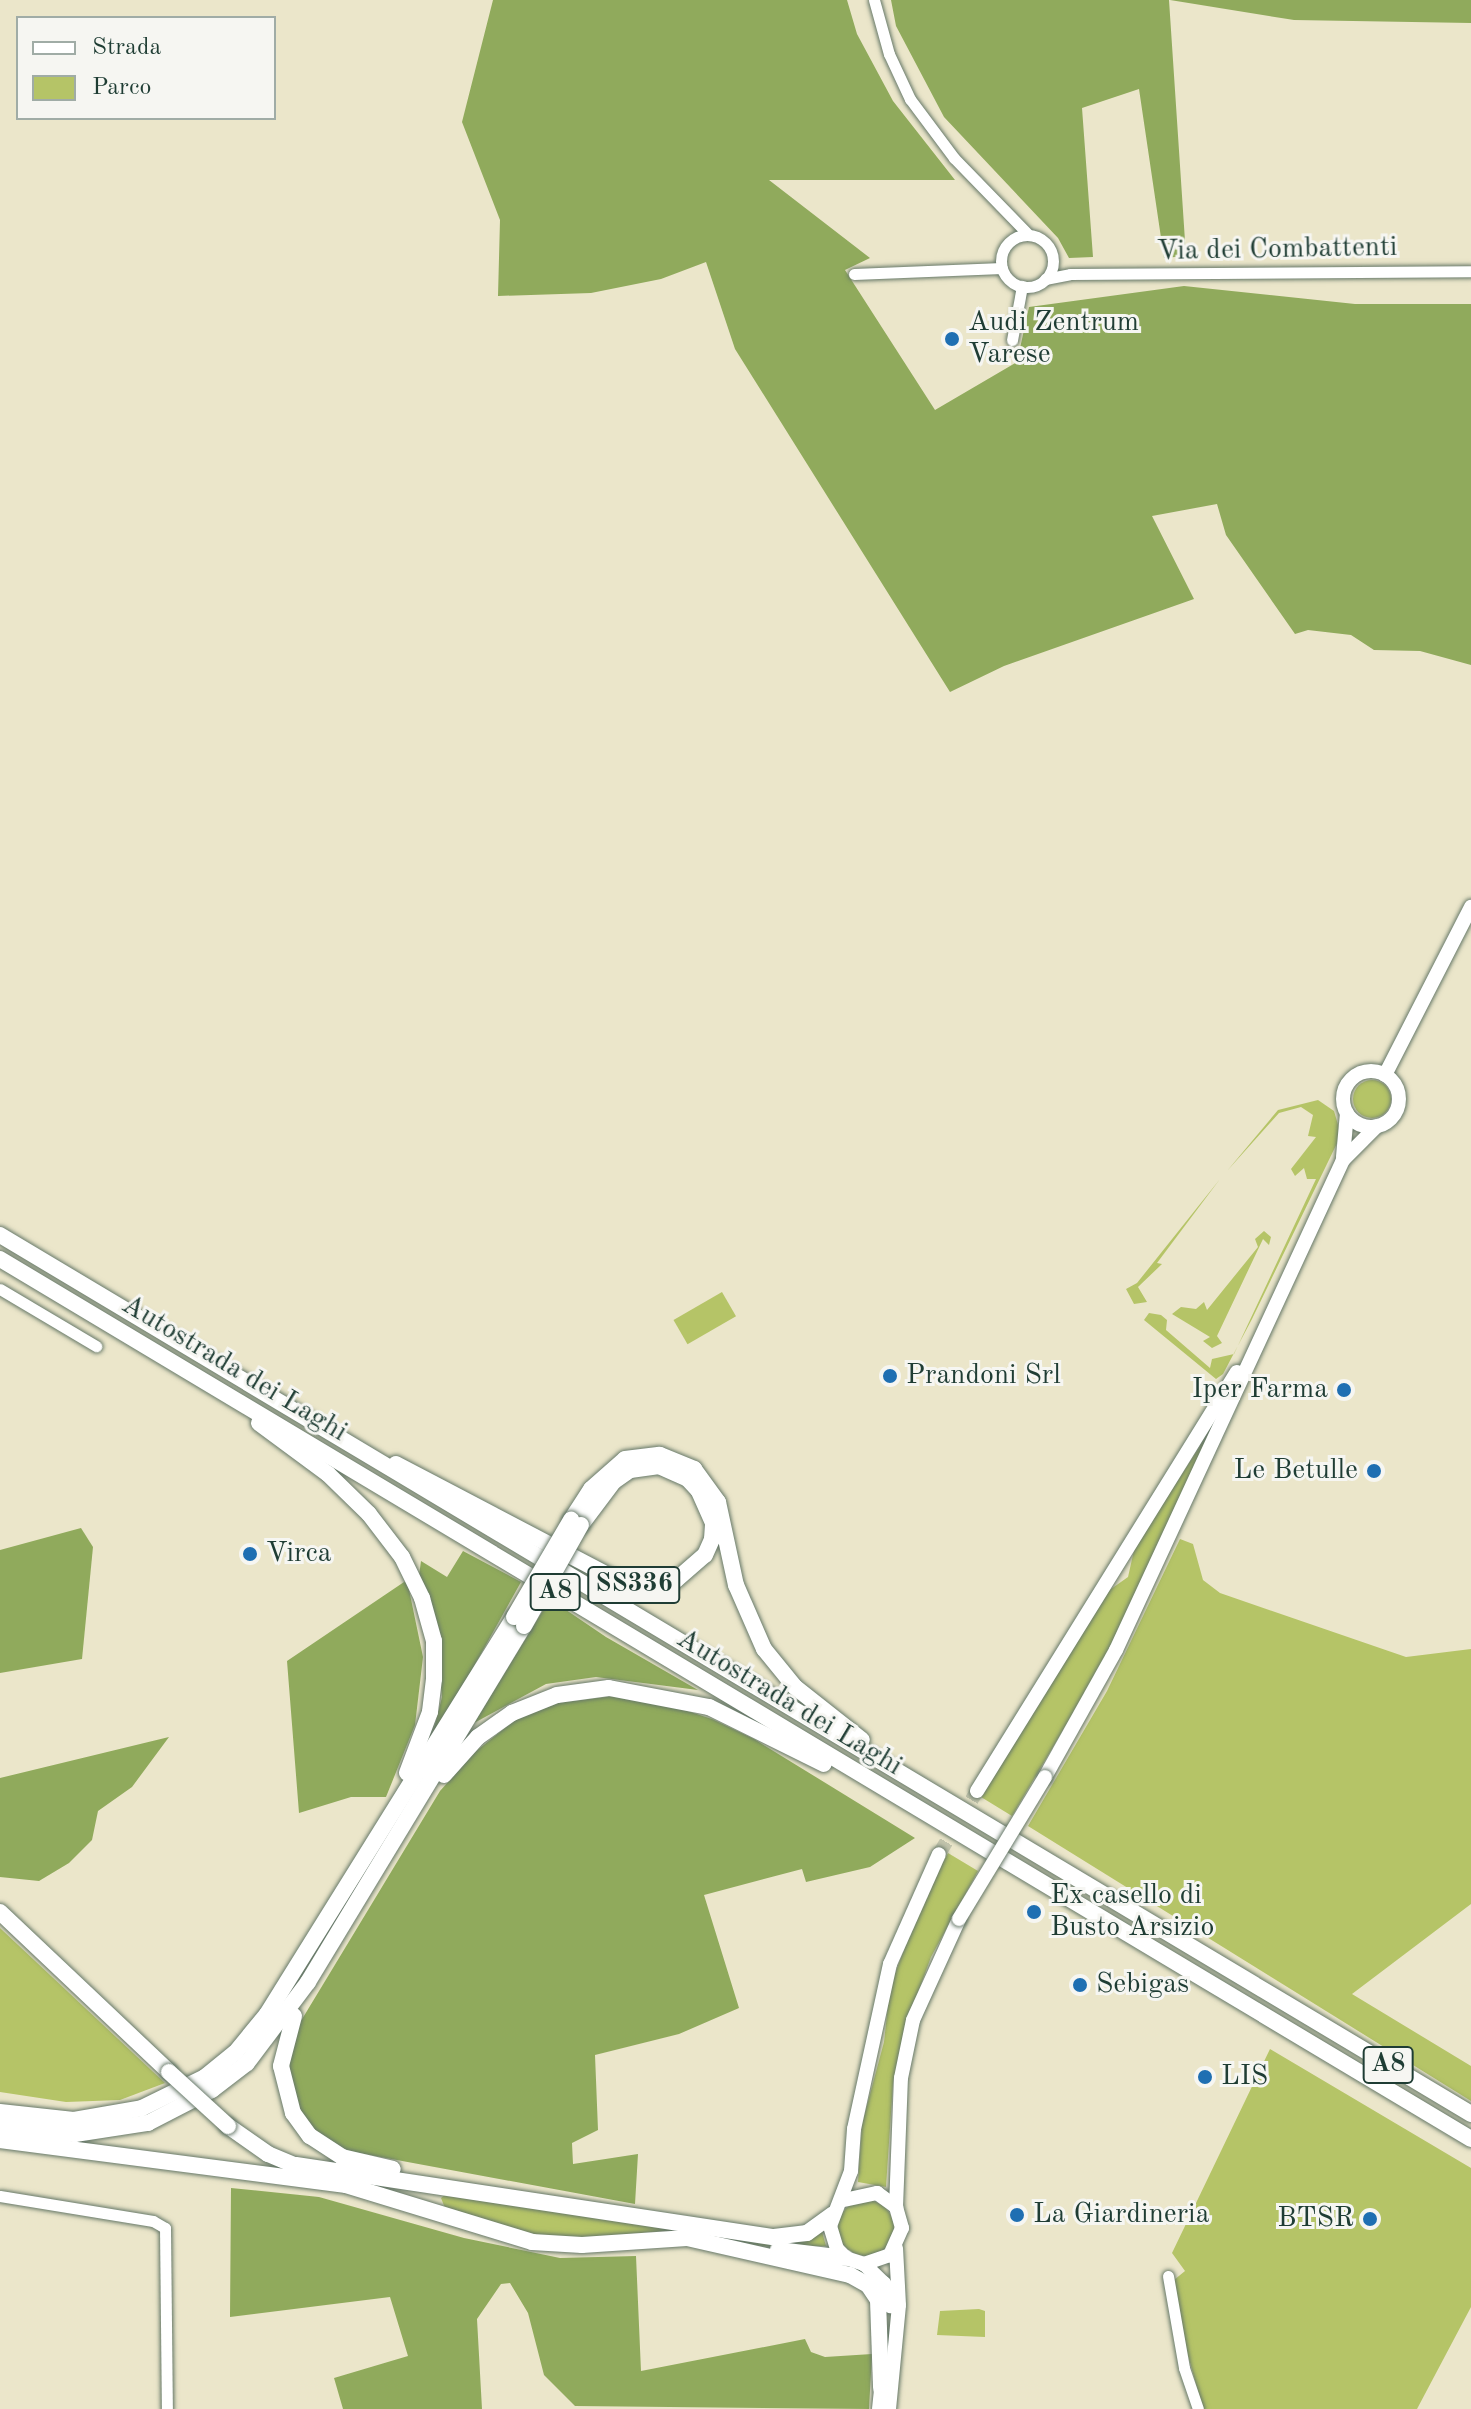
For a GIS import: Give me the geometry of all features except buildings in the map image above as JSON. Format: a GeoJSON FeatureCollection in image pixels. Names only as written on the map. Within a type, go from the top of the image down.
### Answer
{"type":"FeatureCollection","features":[{"type":"Feature","properties":{"kind":"highway","name":"Autostrada dei Laghi"},"geometry":{"type":"LineString","coordinates":[[0,1235],[1471,2114]]}},
{"type":"Feature","properties":{"kind":"highway","name":"Autostrada dei Laghi"},"geometry":{"type":"LineString","coordinates":[[0,1259],[1471,2139]]}},
{"type":"Feature","properties":{"kind":"highway"},"geometry":{"type":"LineString","coordinates":[[207,1382],[328,1474],[369,1514],[402,1557],[430,1618],[434,1679],[430,1712],[416,1754],[363,1861]]}},
{"type":"Feature","properties":{"kind":"highway","name":"SS336"},"geometry":{"type":"LineString","coordinates":[[363,1452],[414,1470],[613,1578],[636,1585],[676,1580],[705,1555],[712,1539],[713,1523],[699,1491],[688,1479],[659,1466],[630,1470],[614,1481],[576,1523]]}},
{"type":"Feature","properties":{"kind":"highway"},"geometry":{"type":"LineString","coordinates":[[0,2127],[19,2131],[108,2132],[178,2110],[247,2063],[308,1982],[410,1817],[599,1480],[625,1459],[660,1455],[694,1469],[718,1502],[736,1585],[764,1649],[795,1687],[912,1780]]}},
{"type":"Feature","properties":{"kind":"highway"},"geometry":{"type":"LineString","coordinates":[[0,2112],[51,2119],[105,2117],[142,2108],[205,2077],[235,2053],[267,2014],[519,1621]]}},
{"type":"Feature","properties":{"kind":"highway"},"geometry":{"type":"LineString","coordinates":[[410,1817],[492,1725],[557,1695],[609,1688],[672,1697],[724,1713],[902,1801]]}},
{"type":"Feature","properties":{"kind":"highway"},"geometry":{"type":"LineString","coordinates":[[0,1912],[228,2126],[296,2165],[346,2185],[532,2242],[582,2245],[673,2237],[846,2258]]}},
{"type":"Feature","properties":{"kind":"highway"},"geometry":{"type":"LineString","coordinates":[[308,1982],[285,2036],[281,2066],[286,2098],[310,2136],[354,2161],[556,2201]]}},
{"type":"Feature","properties":{"kind":"highway"},"geometry":{"type":"LineString","coordinates":[[0,2140],[346,2185]]}},
{"type":"Feature","properties":{"kind":"highway"},"geometry":{"type":"LineString","coordinates":[[296,2165],[556,2201],[786,2238],[807,2233],[833,2214]]}},
{"type":"Feature","properties":{"kind":"highway"},"geometry":{"type":"LineString","coordinates":[[737,2247],[868,2285],[879,2308],[881,2388]]}},
{"type":"Feature","properties":{"kind":"main road"},"geometry":{"type":"LineString","coordinates":[[1385,1075],[1471,907]]}},
{"type":"Feature","properties":{"kind":"main road"},"geometry":{"type":"LineString","coordinates":[[889,2409],[899,2305],[896,2248],[902,2228],[896,2207],[893,2165],[904,2063],[913,2020],[959,1919],[1045,1777],[1116,1650],[1343,1160],[1377,1126],[1393,1116],[1399,1102],[1396,1086],[1385,1075],[1369,1072],[1354,1078],[1345,1091],[1347,1113],[1343,1160]]}},
{"type":"Feature","properties":{"kind":"main road"},"geometry":{"type":"LineString","coordinates":[[1347,1113],[1360,1125],[1377,1126]]}},
{"type":"Feature","properties":{"kind":"main road"},"geometry":{"type":"LineString","coordinates":[[977,1791],[1260,1334]]}},
{"type":"Feature","properties":{"kind":"main road"},"geometry":{"type":"LineString","coordinates":[[879,2409],[890,2298],[884,2283],[864,2264],[846,2258],[832,2238],[833,2214],[844,2200],[890,1964],[939,1854]]}},
{"type":"Feature","properties":{"kind":"main road"},"geometry":{"type":"LineString","coordinates":[[844,2200],[877,2193],[896,2207]]}},
{"type":"Feature","properties":{"kind":"main road"},"geometry":{"type":"LineString","coordinates":[[864,2264],[882,2260],[896,2248]]}},
{"type":"Feature","properties":{"kind":"street"},"geometry":{"type":"LineString","coordinates":[[874,0],[889,54],[910,99],[1002,210],[1029,235],[1044,242],[1052,256],[1083,274]]}},
{"type":"Feature","properties":{"kind":"street"},"geometry":{"type":"LineString","coordinates":[[1002,210],[1006,245],[1002,268]]}},
{"type":"Feature","properties":{"kind":"street"},"geometry":{"type":"LineString","coordinates":[[1006,245],[1029,235]]}},
{"type":"Feature","properties":{"kind":"street"},"geometry":{"type":"LineString","coordinates":[[1045,279],[1052,256]]}},
{"type":"Feature","properties":{"kind":"street"},"geometry":{"type":"LineString","coordinates":[[854,274],[1002,268],[1022,286],[1012,340]]}},
{"type":"Feature","properties":{"kind":"street","name":"Via dei Combattenti"},"geometry":{"type":"LineString","coordinates":[[1022,286],[1045,279],[1083,274],[1471,271]]}},
{"type":"Feature","properties":{"kind":"street"},"geometry":{"type":"LineString","coordinates":[[0,1289],[96,1346]]}},
{"type":"Feature","properties":{"kind":"street"},"geometry":{"type":"LineString","coordinates":[[0,2196],[153,2221],[165,2228],[167,2409]]}},
{"type":"Feature","properties":{"kind":"street"},"geometry":{"type":"LineString","coordinates":[[1168,2276],[1184,2368],[1198,2409]]}},
{"type":"Feature","properties":{"kind":"green space"},"geometry":{"type":"Polygon","coordinates":[[[493,0],[847,0],[857,34],[893,101],[955,180],[769,180],[870,258],[845,270],[935,410],[1017,362],[1029,307],[1184,286],[1355,304],[1471,304],[1471,665],[1420,651],[1374,650],[1351,635],[1308,630],[1295,634],[1226,535],[1217,504],[1152,516],[1194,599],[1004,666],[950,692],[735,349],[706,262],[661,279],[591,293],[498,296],[500,220],[462,122],[493,0]]]}},
{"type":"Feature","properties":{"kind":"green space"},"geometry":{"type":"Polygon","coordinates":[[[891,0],[1169,0],[1186,256],[1164,258],[1139,89],[1082,108],[1093,257],[1069,258],[1058,238],[944,117],[896,26],[891,0]]]}},
{"type":"Feature","properties":{"kind":"green space"},"geometry":{"type":"Polygon","coordinates":[[[1170,0],[1471,0],[1471,23],[1294,20],[1170,0]]]}},
{"type":"Feature","properties":{"kind":"green space"},"geometry":{"type":"Polygon","coordinates":[[[1372,1080],[1385,1086],[1391,1099],[1385,1112],[1372,1118],[1359,1112],[1353,1099],[1359,1086],[1372,1080]]]}},
{"type":"Feature","properties":{"kind":"green space"},"geometry":{"type":"Polygon","coordinates":[[[1318,1100],[1334,1111],[1341,1135],[1238,1346],[1316,1179],[1307,1179],[1304,1168],[1295,1176],[1291,1169],[1316,1137],[1308,1136],[1313,1115],[1301,1107],[1279,1113],[1227,1171],[1278,1110],[1318,1100]]]}},
{"type":"Feature","properties":{"kind":"green space"},"geometry":{"type":"Polygon","coordinates":[[[1220,1179],[1157,1263],[1162,1264],[1138,1287],[1147,1302],[1134,1304],[1126,1289],[1137,1283],[1220,1179]]]}},
{"type":"Feature","properties":{"kind":"green space"},"geometry":{"type":"Polygon","coordinates":[[[1264,1231],[1271,1237],[1269,1245],[1263,1239],[1217,1336],[1222,1343],[1212,1348],[1203,1341],[1210,1337],[1172,1314],[1181,1307],[1196,1309],[1204,1302],[1207,1310],[1258,1247],[1255,1239],[1264,1231]]]}},
{"type":"Feature","properties":{"kind":"green space"},"geometry":{"type":"Polygon","coordinates":[[[722,1292],[736,1316],[688,1344],[674,1320],[722,1292]]]}},
{"type":"Feature","properties":{"kind":"green space"},"geometry":{"type":"Polygon","coordinates":[[[1149,1313],[1161,1315],[1167,1320],[1166,1330],[1210,1368],[1212,1359],[1233,1354],[1223,1374],[1216,1379],[1144,1320],[1149,1313]]]}},
{"type":"Feature","properties":{"kind":"green space"},"geometry":{"type":"Polygon","coordinates":[[[1212,1428],[1107,1656],[1012,1816],[981,1797],[1104,1594],[1128,1577],[1135,1546],[1212,1428]]]}},
{"type":"Feature","properties":{"kind":"green space"},"geometry":{"type":"Polygon","coordinates":[[[81,1528],[93,1547],[82,1659],[0,1673],[0,1550],[81,1528]]]}},
{"type":"Feature","properties":{"kind":"green space"},"geometry":{"type":"Polygon","coordinates":[[[1180,1539],[1193,1544],[1203,1580],[1220,1593],[1406,1657],[1471,1649],[1471,1904],[1352,1994],[1471,2066],[1471,2101],[1028,1826],[1107,1691],[1180,1539]]]}},
{"type":"Feature","properties":{"kind":"green space"},"geometry":{"type":"Polygon","coordinates":[[[463,1551],[521,1582],[430,1745],[442,1697],[437,1641],[419,1576],[421,1561],[447,1577],[463,1551]]]}},
{"type":"Feature","properties":{"kind":"green space"},"geometry":{"type":"Polygon","coordinates":[[[407,1580],[423,1657],[415,1725],[386,1797],[351,1797],[299,1813],[287,1661],[407,1580]]]}},
{"type":"Feature","properties":{"kind":"green space"},"geometry":{"type":"Polygon","coordinates":[[[550,1599],[606,1637],[698,1690],[596,1677],[546,1684],[474,1723],[550,1599]]]}},
{"type":"Feature","properties":{"kind":"green space"},"geometry":{"type":"Polygon","coordinates":[[[614,1696],[666,1704],[712,1719],[754,1739],[915,1838],[870,1867],[806,1882],[802,1869],[704,1895],[739,2008],[679,2034],[595,2055],[598,2130],[572,2143],[573,2164],[638,2154],[635,2204],[343,2150],[316,2133],[294,2103],[287,2044],[440,1791],[475,1752],[515,1720],[549,1704],[614,1696]]]}},
{"type":"Feature","properties":{"kind":"green space"},"geometry":{"type":"Polygon","coordinates":[[[169,1737],[132,1787],[98,1811],[92,1840],[69,1863],[39,1881],[0,1877],[0,1778],[169,1737]]]}},
{"type":"Feature","properties":{"kind":"green space"},"geometry":{"type":"Polygon","coordinates":[[[948,1853],[978,1871],[931,1957],[905,2028],[893,2083],[886,2187],[858,2182],[862,2124],[884,2042],[890,1987],[927,1889],[948,1853]]]}},
{"type":"Feature","properties":{"kind":"green space"},"geometry":{"type":"Polygon","coordinates":[[[0,1928],[165,2083],[120,2100],[66,2102],[0,2092],[0,1928]]]}},
{"type":"Feature","properties":{"kind":"green space"},"geometry":{"type":"Polygon","coordinates":[[[1270,2049],[1471,2168],[1471,2307],[1417,2409],[1203,2409],[1184,2341],[1174,2280],[1185,2271],[1172,2253],[1270,2049]]]}},
{"type":"Feature","properties":{"kind":"green space"},"geometry":{"type":"Polygon","coordinates":[[[231,2188],[319,2197],[464,2238],[560,2258],[636,2256],[641,2371],[805,2339],[811,2352],[825,2357],[872,2354],[869,2409],[575,2406],[544,2375],[528,2313],[510,2283],[501,2284],[477,2319],[482,2409],[343,2409],[334,2378],[408,2356],[390,2297],[230,2317],[231,2188]]]}},
{"type":"Feature","properties":{"kind":"green space"},"geometry":{"type":"Polygon","coordinates":[[[447,2193],[783,2244],[822,2232],[826,2246],[764,2246],[663,2231],[586,2238],[536,2236],[445,2208],[441,2198],[447,2193]]]}},
{"type":"Feature","properties":{"kind":"green space"},"geometry":{"type":"Polygon","coordinates":[[[866,2200],[886,2208],[894,2228],[886,2248],[866,2256],[846,2248],[838,2228],[846,2208],[866,2200]]]}},
{"type":"Feature","properties":{"kind":"green space"},"geometry":{"type":"Polygon","coordinates":[[[940,2311],[985,2311],[985,2337],[937,2335],[940,2311]]]}},
{"type":"Feature","properties":{"kind":"tunnel"},"geometry":{"type":"LineString","coordinates":[[939,1854],[977,1791]]}},
{"type":"Feature","properties":{"kind":"place","name":"Audi Zentrum Varese"},"geometry":{"type":"Point","coordinates":[952,339]}},
{"type":"Feature","properties":{"kind":"place","name":"Prandoni Srl"},"geometry":{"type":"Point","coordinates":[890,1376]}},
{"type":"Feature","properties":{"kind":"place","name":"Iper Farma"},"geometry":{"type":"Point","coordinates":[1344,1390]}},
{"type":"Feature","properties":{"kind":"place","name":"Le Betulle"},"geometry":{"type":"Point","coordinates":[1374,1471]}},
{"type":"Feature","properties":{"kind":"place","name":"Virca"},"geometry":{"type":"Point","coordinates":[250,1554]}},
{"type":"Feature","properties":{"kind":"place","name":"Ex casello di Busto Arsizio"},"geometry":{"type":"Point","coordinates":[1034,1912]}},
{"type":"Feature","properties":{"kind":"place","name":"Sebigas"},"geometry":{"type":"Point","coordinates":[1080,1985]}},
{"type":"Feature","properties":{"kind":"place","name":"LIS"},"geometry":{"type":"Point","coordinates":[1205,2077]}},
{"type":"Feature","properties":{"kind":"place","name":"La Giardineria"},"geometry":{"type":"Point","coordinates":[1017,2215]}},
{"type":"Feature","properties":{"kind":"place","name":"BTSR"},"geometry":{"type":"Point","coordinates":[1370,2219]}}]}
